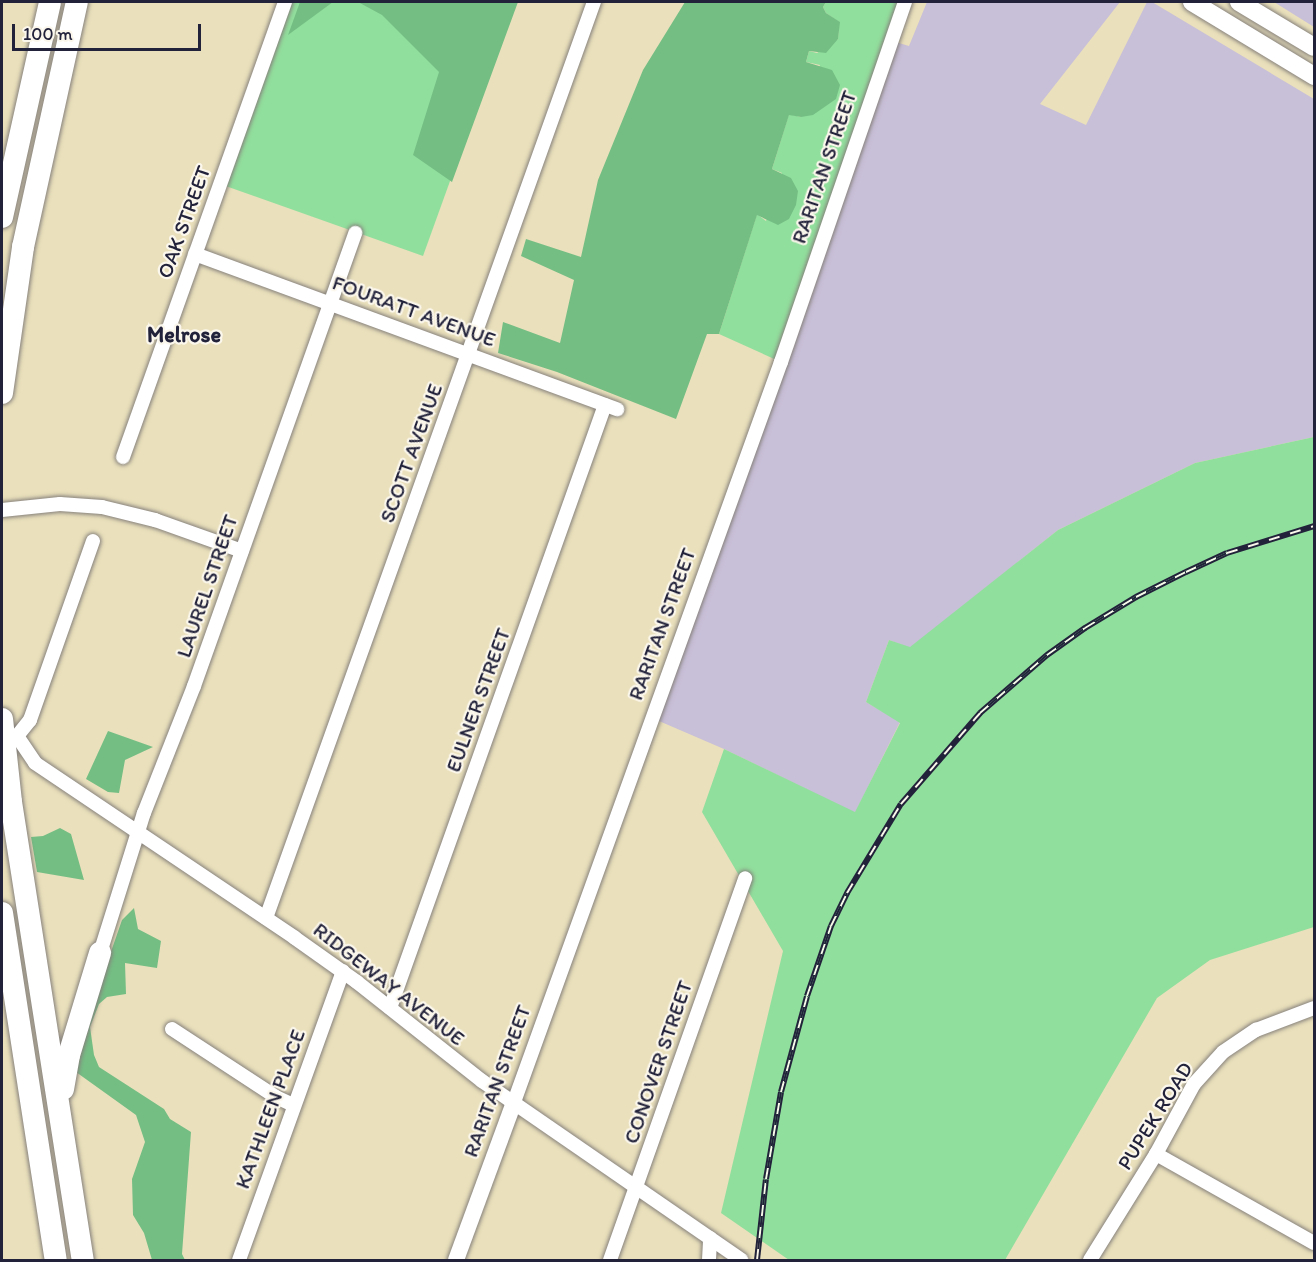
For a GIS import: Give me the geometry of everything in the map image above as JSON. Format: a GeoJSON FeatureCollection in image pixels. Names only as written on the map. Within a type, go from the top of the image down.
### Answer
{"type":"FeatureCollection","features":[{"type":"Feature","properties":{"kind":"highway"},"geometry":{"type":"LineString","coordinates":[[2,216],[50,2]]}},
{"type":"Feature","properties":{"kind":"highway"},"geometry":{"type":"LineString","coordinates":[[2,393],[23,247],[77,2]]}},
{"type":"Feature","properties":{"kind":"highway"},"geometry":{"type":"LineString","coordinates":[[2,704],[17,736]]}},
{"type":"Feature","properties":{"kind":"highway"},"geometry":{"type":"LineString","coordinates":[[2,719],[11,802],[83,1260]]}},
{"type":"Feature","properties":{"kind":"highway"},"geometry":{"type":"LineString","coordinates":[[2,916],[56,1260]]}},
{"type":"Feature","properties":{"kind":"highway"},"geometry":{"type":"LineString","coordinates":[[61,1121],[69,1055],[100,953]]}},
{"type":"Feature","properties":{"kind":"main road"},"geometry":{"type":"LineString","coordinates":[[1192,2],[1314,75]]}},
{"type":"Feature","properties":{"kind":"main road"},"geometry":{"type":"LineString","coordinates":[[1239,2],[1314,47]]}},
{"type":"Feature","properties":{"kind":"street","name":"OAK STREET"},"geometry":{"type":"LineString","coordinates":[[123,457],[285,2]]}},
{"type":"Feature","properties":{"kind":"street","name":"SCOTT AVENUE"},"geometry":{"type":"LineString","coordinates":[[266,918],[594,2]]}},
{"type":"Feature","properties":{"kind":"street","name":"RARITAN STREET"},"geometry":{"type":"LineString","coordinates":[[456,1260],[781,362],[905,2]]}},
{"type":"Feature","properties":{"kind":"street","name":"LAUREL STREET"},"geometry":{"type":"LineString","coordinates":[[100,953],[138,832],[242,551],[355,233]]}},
{"type":"Feature","properties":{"kind":"street","name":"FOURATT AVENUE"},"geometry":{"type":"LineString","coordinates":[[195,254],[470,353],[611,407]]}},
{"type":"Feature","properties":{"kind":"street","name":"EULNER STREET"},"geometry":{"type":"LineString","coordinates":[[390,1008],[611,407]]}},
{"type":"Feature","properties":{"kind":"street"},"geometry":{"type":"LineString","coordinates":[[2,510],[66,504],[115,510],[168,524],[242,551]]}},
{"type":"Feature","properties":{"kind":"street"},"geometry":{"type":"LineString","coordinates":[[17,736],[30,720],[93,541]]}},
{"type":"Feature","properties":{"kind":"street","name":"RIDGEWAY AVENUE"},"geometry":{"type":"LineString","coordinates":[[17,736],[29,756],[43,770],[343,971],[458,1064],[741,1260]]}},
{"type":"Feature","properties":{"kind":"street","name":"CONOVER STREET"},"geometry":{"type":"LineString","coordinates":[[610,1260],[745,878]]}},
{"type":"Feature","properties":{"kind":"street","name":"KATHLEEN PLACE"},"geometry":{"type":"LineString","coordinates":[[239,1260],[343,971]]}},
{"type":"Feature","properties":{"kind":"street","name":"PUPEK ROAD"},"geometry":{"type":"LineString","coordinates":[[1090,1260],[1156,1154],[1194,1084],[1223,1052],[1256,1030],[1313,1013]]}},
{"type":"Feature","properties":{"kind":"street"},"geometry":{"type":"LineString","coordinates":[[172,1029],[276,1098],[293,1105]]}},
{"type":"Feature","properties":{"kind":"street"},"geometry":{"type":"LineString","coordinates":[[1156,1154],[1314,1243]]}},
{"type":"Feature","properties":{"kind":"street"},"geometry":{"type":"LineString","coordinates":[[709,1260],[710,1238]]}},
{"type":"Feature","properties":{"kind":"shaded area"},"geometry":{"type":"Polygon","coordinates":[[[927,2],[1120,2],[1040,104],[1086,125],[1147,2],[1152,2],[1314,99],[1314,437],[1195,463],[1058,530],[910,648],[889,640],[866,702],[900,722],[855,813],[724,749],[652,718],[892,41],[909,46],[927,2]]]}},
{"type":"Feature","properties":{"kind":"shaded area"},"geometry":{"type":"Polygon","coordinates":[[[1274,2],[1314,2],[1314,27],[1274,2]]]}},
{"type":"Feature","properties":{"kind":"green space"},"geometry":{"type":"Polygon","coordinates":[[[285,2],[399,2],[489,73],[423,256],[220,184],[285,2]]]}},
{"type":"Feature","properties":{"kind":"green space"},"geometry":{"type":"Polygon","coordinates":[[[300,2],[333,2],[288,35],[300,2]]]}},
{"type":"Feature","properties":{"kind":"green space"},"geometry":{"type":"Polygon","coordinates":[[[358,2],[518,2],[452,182],[413,155],[439,72],[382,15],[358,2]]]}},
{"type":"Feature","properties":{"kind":"green space"},"geometry":{"type":"Polygon","coordinates":[[[685,2],[826,2],[823,7],[826,13],[840,22],[838,39],[826,53],[809,51],[806,62],[832,70],[840,85],[836,99],[813,115],[801,117],[789,115],[772,169],[791,178],[798,191],[796,205],[789,219],[778,225],[757,215],[719,334],[707,334],[676,419],[557,372],[498,353],[503,322],[560,343],[574,280],[521,256],[526,239],[581,257],[598,180],[643,70],[685,2]]]}},
{"type":"Feature","properties":{"kind":"green space"},"geometry":{"type":"Polygon","coordinates":[[[826,2],[905,2],[781,362],[719,334],[757,214],[766,221],[782,173],[772,169],[789,114],[801,117],[820,65],[806,62],[809,51],[817,53],[838,39],[839,22],[826,13],[823,7],[826,2]]]}},
{"type":"Feature","properties":{"kind":"green space"},"geometry":{"type":"Polygon","coordinates":[[[1314,437],[1314,927],[1210,960],[1157,998],[1005,1260],[789,1260],[721,1213],[783,951],[702,812],[724,749],[855,812],[900,723],[866,702],[889,640],[910,647],[1058,530],[1195,463],[1314,437]]]}},
{"type":"Feature","properties":{"kind":"green space"},"geometry":{"type":"Polygon","coordinates":[[[108,731],[153,747],[125,760],[119,793],[108,792],[86,779],[108,731]]]}},
{"type":"Feature","properties":{"kind":"green space"},"geometry":{"type":"Polygon","coordinates":[[[60,828],[71,834],[84,880],[37,872],[31,837],[43,836],[60,828]]]}},
{"type":"Feature","properties":{"kind":"green space"},"geometry":{"type":"Polygon","coordinates":[[[134,908],[138,929],[161,941],[157,968],[125,963],[126,994],[107,997],[99,1004],[90,1027],[94,1055],[99,1067],[164,1109],[170,1119],[191,1132],[182,1254],[185,1260],[152,1260],[144,1233],[133,1215],[132,1179],[145,1142],[136,1115],[76,1072],[99,986],[122,920],[134,908]]]}},
{"type":"Feature","properties":{"kind":"railway"},"geometry":{"type":"LineString","coordinates":[[757,1260],[766,1179],[781,1092],[807,996],[831,926],[847,893],[901,804],[980,713],[1047,655],[1085,628],[1136,597],[1227,553],[1314,526]]}},
{"type":"Feature","properties":{"kind":"district","name":"Melrose"},"geometry":{"type":"Point","coordinates":[184,335]}}]}
